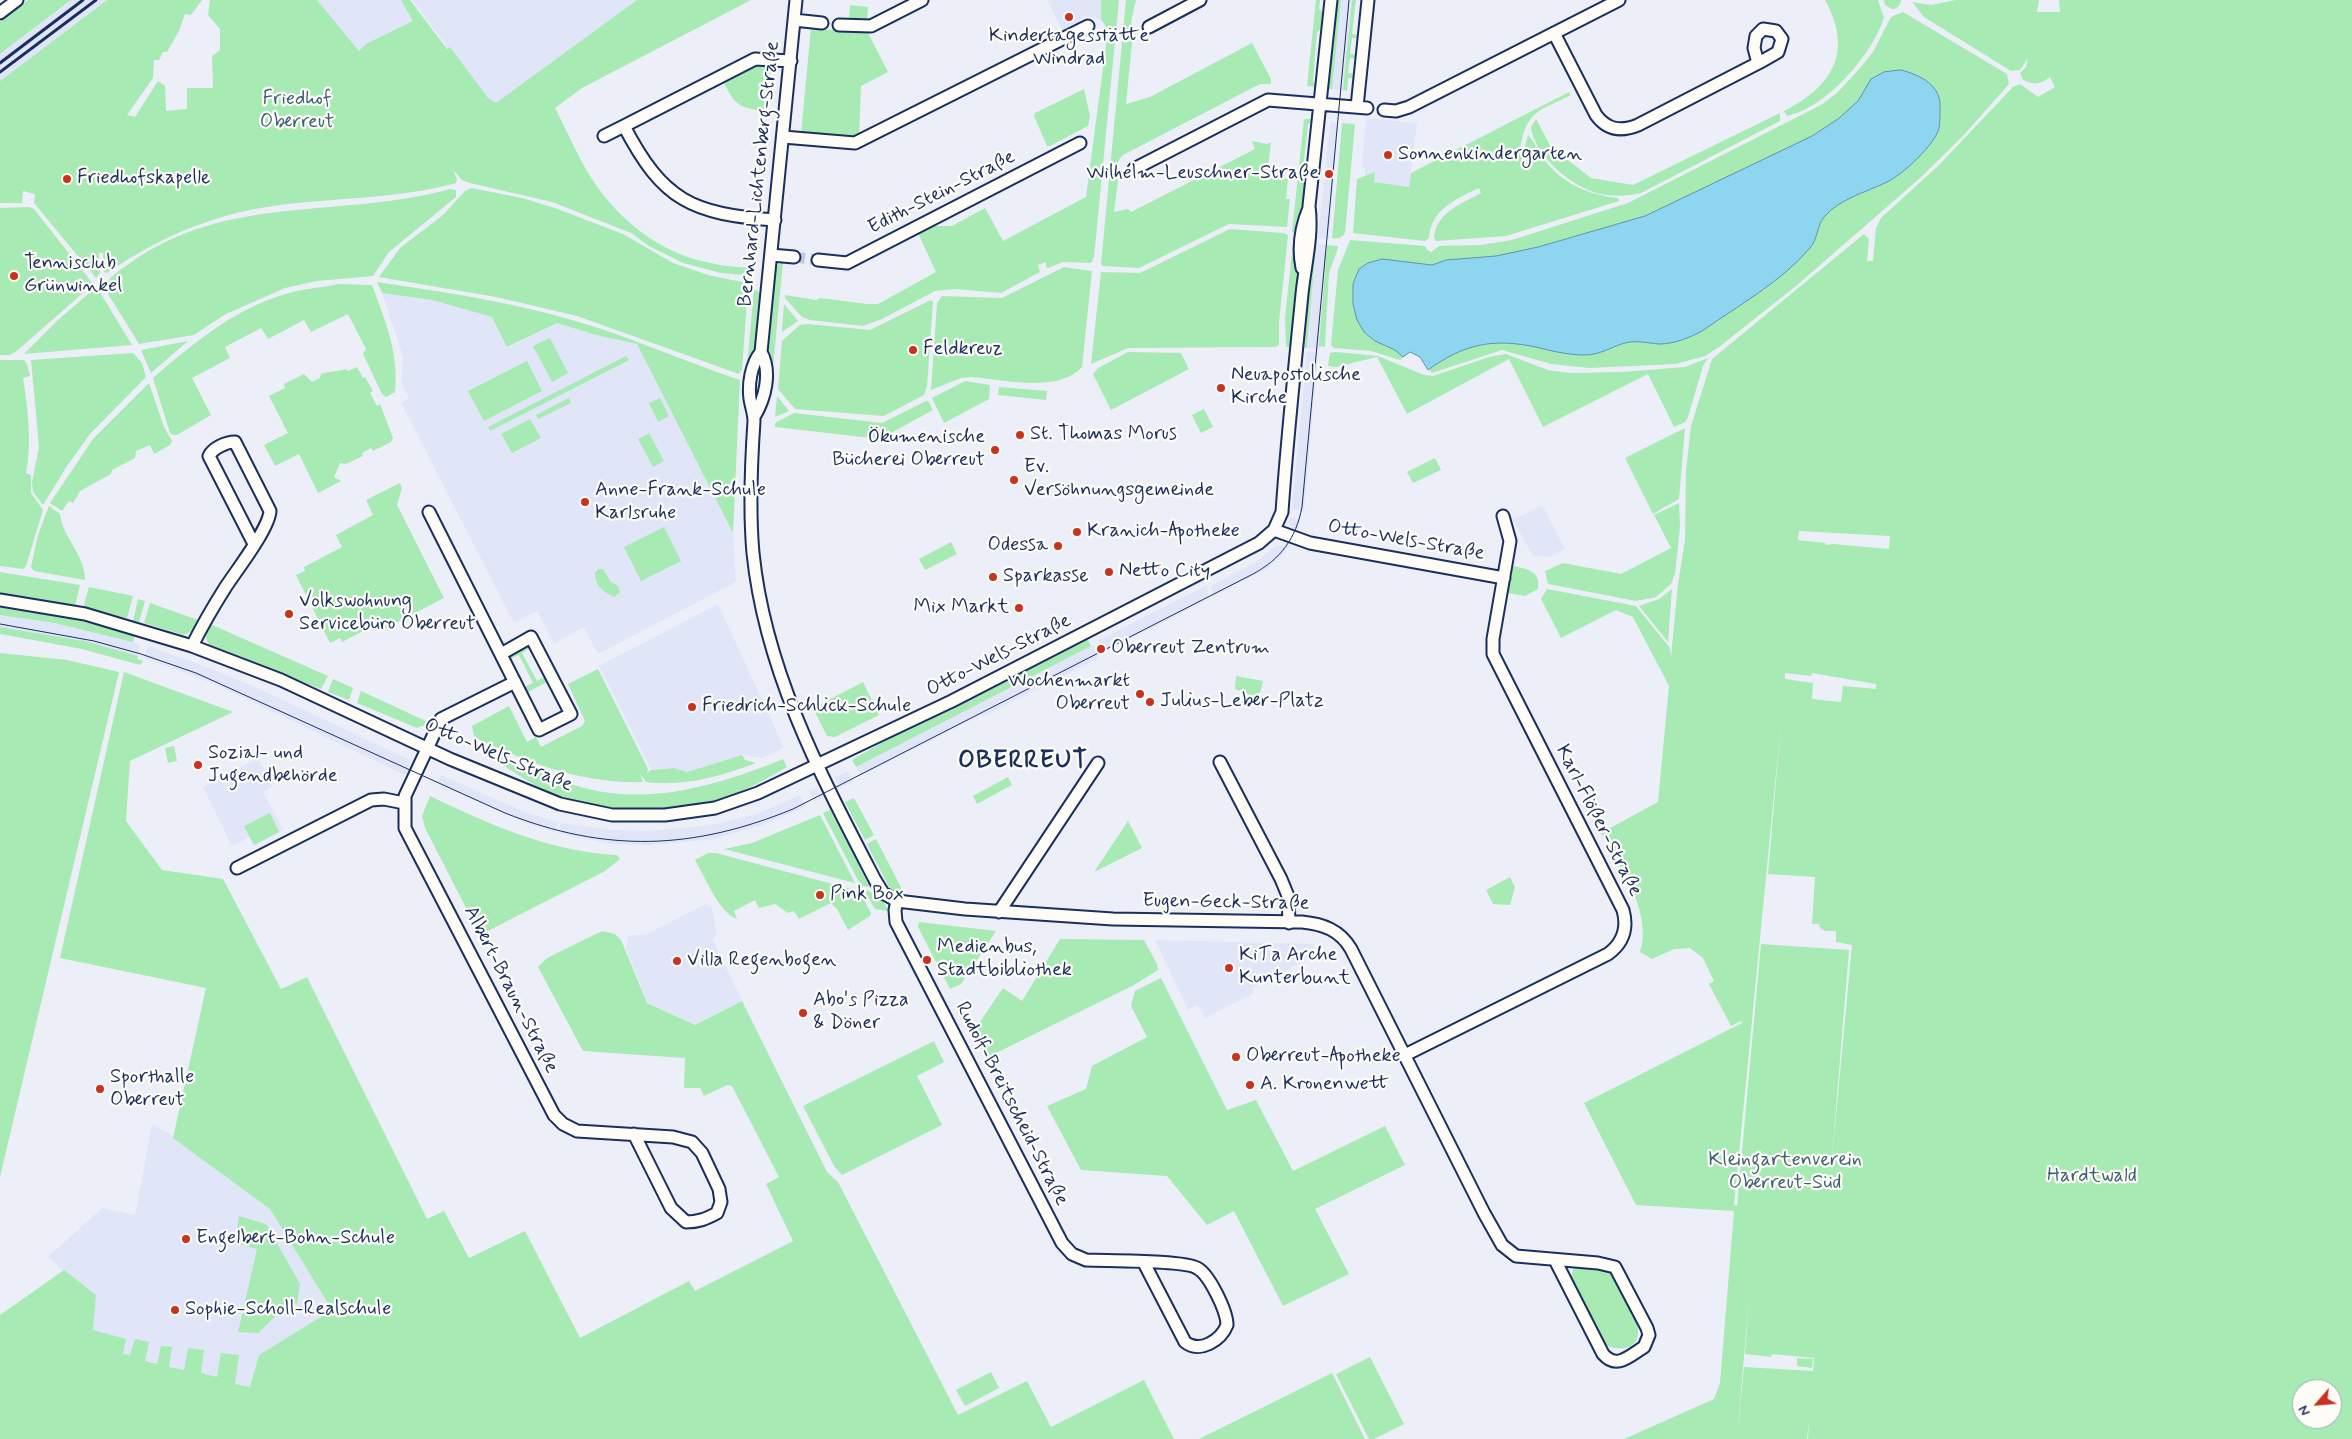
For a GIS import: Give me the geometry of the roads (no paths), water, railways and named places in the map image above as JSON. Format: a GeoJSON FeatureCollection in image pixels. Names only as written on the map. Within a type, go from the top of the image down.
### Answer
{"type":"FeatureCollection","features":[{"type":"Feature","properties":{"kind":"street"},"geometry":{"type":"LineString","coordinates":[[0,13],[17,0]]}},
{"type":"Feature","properties":{"kind":"street","name":"Bernhard-Lichtenberg-Straße"},"geometry":{"type":"LineString","coordinates":[[796,0],[784,137],[761,352],[755,359],[751,371],[749,395],[754,417],[751,518],[758,587],[784,688],[817,765]]}},
{"type":"Feature","properties":{"kind":"street"},"geometry":{"type":"LineString","coordinates":[[839,25],[871,26],[922,0]]}},
{"type":"Feature","properties":{"kind":"street"},"geometry":{"type":"LineString","coordinates":[[1149,27],[1200,0]]}},
{"type":"Feature","properties":{"kind":"street"},"geometry":{"type":"LineString","coordinates":[[1274,530],[1282,512],[1303,280],[1310,240],[1311,221],[1309,206],[1331,0]]}},
{"type":"Feature","properties":{"kind":"street"},"geometry":{"type":"LineString","coordinates":[[1134,169],[1264,102],[1275,100],[1362,108],[1368,0]]}},
{"type":"Feature","properties":{"kind":"street"},"geometry":{"type":"LineString","coordinates":[[1384,110],[1396,111],[1409,108],[1619,0]]}},
{"type":"Feature","properties":{"kind":"street"},"geometry":{"type":"LineString","coordinates":[[794,20],[822,23]]}},
{"type":"Feature","properties":{"kind":"street"},"geometry":{"type":"LineString","coordinates":[[784,137],[855,143],[1088,26]]}},
{"type":"Feature","properties":{"kind":"street"},"geometry":{"type":"LineString","coordinates":[[1554,33],[1596,115],[1601,122],[1613,129],[1632,128],[1758,63]]}},
{"type":"Feature","properties":{"kind":"street"},"geometry":{"type":"LineString","coordinates":[[604,136],[755,59],[791,61]]}},
{"type":"Feature","properties":{"kind":"street"},"geometry":{"type":"LineString","coordinates":[[624,126],[645,164],[676,194],[691,203],[716,213],[775,220]]}},
{"type":"Feature","properties":{"kind":"street","name":"Edith-Stein-Straße"},"geometry":{"type":"LineString","coordinates":[[818,260],[847,263],[1080,143]]}},
{"type":"Feature","properties":{"kind":"street"},"geometry":{"type":"LineString","coordinates":[[772,255],[794,257]]}},
{"type":"Feature","properties":{"kind":"street"},"geometry":{"type":"LineString","coordinates":[[192,646],[205,619],[254,544],[269,518],[270,512],[235,442],[229,442],[211,451],[208,456],[254,544]]}},
{"type":"Feature","properties":{"kind":"street"},"geometry":{"type":"LineString","coordinates":[[429,512],[539,730],[571,714],[531,637],[501,654]]}},
{"type":"Feature","properties":{"kind":"street","name":"Karl-Flößer-Straße"},"geometry":{"type":"LineString","coordinates":[[1406,1055],[1608,954],[1620,943],[1625,932],[1626,923],[1623,910],[1495,658],[1493,639],[1510,541],[1503,516]]}},
{"type":"Feature","properties":{"kind":"street","name":"Otto-Wels-Straße"},"geometry":{"type":"LineString","coordinates":[[0,600],[85,614],[192,646],[281,680],[502,782],[560,804],[588,812],[639,816],[690,813],[715,808],[758,793],[952,701],[1115,618],[1259,543],[1274,530],[1310,543],[1504,578]]}},
{"type":"Feature","properties":{"kind":"street","name":"Albert-Braun-Straße"},"geometry":{"type":"LineString","coordinates":[[514,682],[441,718],[404,803],[404,820],[410,838],[554,1115],[563,1124],[577,1131],[634,1134],[683,1138],[698,1147],[721,1196],[720,1208],[717,1213],[703,1221],[694,1222],[686,1222],[678,1216],[671,1208],[634,1134]]}},
{"type":"Feature","properties":{"kind":"street"},"geometry":{"type":"LineString","coordinates":[[999,912],[1098,762]]}},
{"type":"Feature","properties":{"kind":"street"},"geometry":{"type":"LineString","coordinates":[[1220,762],[1281,879],[1288,896],[1289,922]]}},
{"type":"Feature","properties":{"kind":"street","name":"Eugen-Geck-Straße"},"geometry":{"type":"LineString","coordinates":[[817,765],[836,806],[883,893],[897,900],[999,912],[1113,919],[1321,924],[1336,932],[1347,942],[1502,1244],[1516,1256],[1609,1264],[1615,1267],[1647,1328],[1649,1335],[1644,1348],[1616,1362],[1609,1361],[1603,1354],[1555,1260]]}},
{"type":"Feature","properties":{"kind":"street"},"geometry":{"type":"LineString","coordinates":[[238,868],[371,800],[384,799],[404,803]]}},
{"type":"Feature","properties":{"kind":"street","name":"Rudolf-Breitscheid-Straße"},"geometry":{"type":"LineString","coordinates":[[897,900],[895,910],[896,922],[1062,1243],[1072,1254],[1086,1260],[1183,1264],[1199,1268],[1209,1281],[1225,1314],[1227,1324],[1220,1338],[1195,1348],[1185,1342],[1144,1263]]}},
{"type":"Feature","properties":{"kind":"water"},"geometry":{"type":"Polygon","coordinates":[[[1901,70],[1928,82],[1934,87],[1940,101],[1939,128],[1925,151],[1893,178],[1837,205],[1822,220],[1810,248],[1786,272],[1745,302],[1692,336],[1665,344],[1629,342],[1590,355],[1560,352],[1520,344],[1492,343],[1479,345],[1454,354],[1428,370],[1420,357],[1410,352],[1403,357],[1395,350],[1375,341],[1364,332],[1357,320],[1353,304],[1353,284],[1359,269],[1368,263],[1382,259],[1432,265],[1446,260],[1496,256],[1538,247],[1645,216],[1812,136],[1838,119],[1858,101],[1871,79],[1884,72],[1901,70]]]}},
{"type":"Feature","properties":{"kind":"tunnel"},"geometry":{"type":"LineString","coordinates":[[794,257],[818,260]]}},
{"type":"Feature","properties":{"kind":"tram line"},"geometry":{"type":"LineString","coordinates":[[0,624],[94,641],[141,654],[196,673],[505,813],[542,826],[579,835],[614,840],[685,839],[720,833],[756,823],[793,809],[1253,574],[1272,562],[1286,546],[1296,528],[1302,507],[1349,0]]}},
{"type":"Feature","properties":{"kind":"railway"},"geometry":{"type":"LineString","coordinates":[[0,63],[83,0]]}},
{"type":"Feature","properties":{"kind":"railway"},"geometry":{"type":"LineString","coordinates":[[0,72],[96,0]]}},
{"type":"Feature","properties":{"kind":"place","name":"Kindertagesstätte Windrad"},"geometry":{"type":"Point","coordinates":[1069,17]}},
{"type":"Feature","properties":{"kind":"place","name":"Sonnenkindergarten"},"geometry":{"type":"Point","coordinates":[1388,155]}},
{"type":"Feature","properties":{"kind":"place","name":"Wilhelm-Leuschner-Straße"},"geometry":{"type":"Point","coordinates":[1329,174]}},
{"type":"Feature","properties":{"kind":"place","name":"Friedhofskapelle"},"geometry":{"type":"Point","coordinates":[67,179]}},
{"type":"Feature","properties":{"kind":"place","name":"Tennisclub Grünwinkel"},"geometry":{"type":"Point","coordinates":[14,276]}},
{"type":"Feature","properties":{"kind":"place","name":"Feldkreuz"},"geometry":{"type":"Point","coordinates":[913,350]}},
{"type":"Feature","properties":{"kind":"place","name":"Neuapostolische Kirche"},"geometry":{"type":"Point","coordinates":[1221,388]}},
{"type":"Feature","properties":{"kind":"place","name":"St. Thomas Morus"},"geometry":{"type":"Point","coordinates":[1020,435]}},
{"type":"Feature","properties":{"kind":"place","name":"Ökumenische Bücherei Oberreut"},"geometry":{"type":"Point","coordinates":[995,450]}},
{"type":"Feature","properties":{"kind":"place","name":"Ev. Versöhnungsgemeinde"},"geometry":{"type":"Point","coordinates":[1014,480]}},
{"type":"Feature","properties":{"kind":"place","name":"Anne-Frank-Schule Karlsruhe"},"geometry":{"type":"Point","coordinates":[585,502]}},
{"type":"Feature","properties":{"kind":"place","name":"Kranich-Apotheke"},"geometry":{"type":"Point","coordinates":[1077,532]}},
{"type":"Feature","properties":{"kind":"place","name":"Odessa"},"geometry":{"type":"Point","coordinates":[1058,546]}},
{"type":"Feature","properties":{"kind":"place","name":"Netto City"},"geometry":{"type":"Point","coordinates":[1109,572]}},
{"type":"Feature","properties":{"kind":"place","name":"Sparkasse"},"geometry":{"type":"Point","coordinates":[993,577]}},
{"type":"Feature","properties":{"kind":"place","name":"Mix Markt"},"geometry":{"type":"Point","coordinates":[1019,608]}},
{"type":"Feature","properties":{"kind":"place","name":"Volkswohnung Servicebüro Oberreut"},"geometry":{"type":"Point","coordinates":[289,614]}},
{"type":"Feature","properties":{"kind":"place","name":"Oberreut Zentrum"},"geometry":{"type":"Point","coordinates":[1101,649]}},
{"type":"Feature","properties":{"kind":"place","name":"Wochenmarkt Oberreut"},"geometry":{"type":"Point","coordinates":[1140,694]}},
{"type":"Feature","properties":{"kind":"place","name":"Julius-Leber-Platz"},"geometry":{"type":"Point","coordinates":[1150,702]}},
{"type":"Feature","properties":{"kind":"place","name":"Friedrich-Schlick-Schule"},"geometry":{"type":"Point","coordinates":[692,707]}},
{"type":"Feature","properties":{"kind":"place","name":"Sozial- und Jugendbehörde"},"geometry":{"type":"Point","coordinates":[198,765]}},
{"type":"Feature","properties":{"kind":"place","name":"Pink Box"},"geometry":{"type":"Point","coordinates":[820,895]}},
{"type":"Feature","properties":{"kind":"place","name":"Medienbus, Stadtbibliothek"},"geometry":{"type":"Point","coordinates":[927,960]}},
{"type":"Feature","properties":{"kind":"place","name":"Villa Regenbogen"},"geometry":{"type":"Point","coordinates":[677,961]}},
{"type":"Feature","properties":{"kind":"place","name":"KiTa Arche Kunterbunt"},"geometry":{"type":"Point","coordinates":[1229,968]}},
{"type":"Feature","properties":{"kind":"place","name":"Abo's Pizza & Döner"},"geometry":{"type":"Point","coordinates":[803,1013]}},
{"type":"Feature","properties":{"kind":"place","name":"Oberreut-Apotheke"},"geometry":{"type":"Point","coordinates":[1236,1057]}},
{"type":"Feature","properties":{"kind":"place","name":"A. Kronenwett"},"geometry":{"type":"Point","coordinates":[1250,1085]}},
{"type":"Feature","properties":{"kind":"place","name":"Sporthalle Oberreut"},"geometry":{"type":"Point","coordinates":[100,1089]}},
{"type":"Feature","properties":{"kind":"place","name":"Engelbert-Bohn-Schule"},"geometry":{"type":"Point","coordinates":[186,1239]}},
{"type":"Feature","properties":{"kind":"place","name":"Sophie-Scholl-Realschule"},"geometry":{"type":"Point","coordinates":[175,1310]}},
{"type":"Feature","properties":{"kind":"district","name":"OBERREUT"},"geometry":{"type":"Point","coordinates":[1023,762]}},
{"type":"Feature","properties":{"kind":"park label","name":"Friedhof Oberreut"},"geometry":{"type":"Point","coordinates":[297,112]}},
{"type":"Feature","properties":{"kind":"park label","name":"Kleingartenverein Oberreut-Süd"},"geometry":{"type":"Point","coordinates":[1785,1172]}},
{"type":"Feature","properties":{"kind":"park label","name":"Hardtwald"},"geometry":{"type":"Point","coordinates":[2092,1177]}}]}
